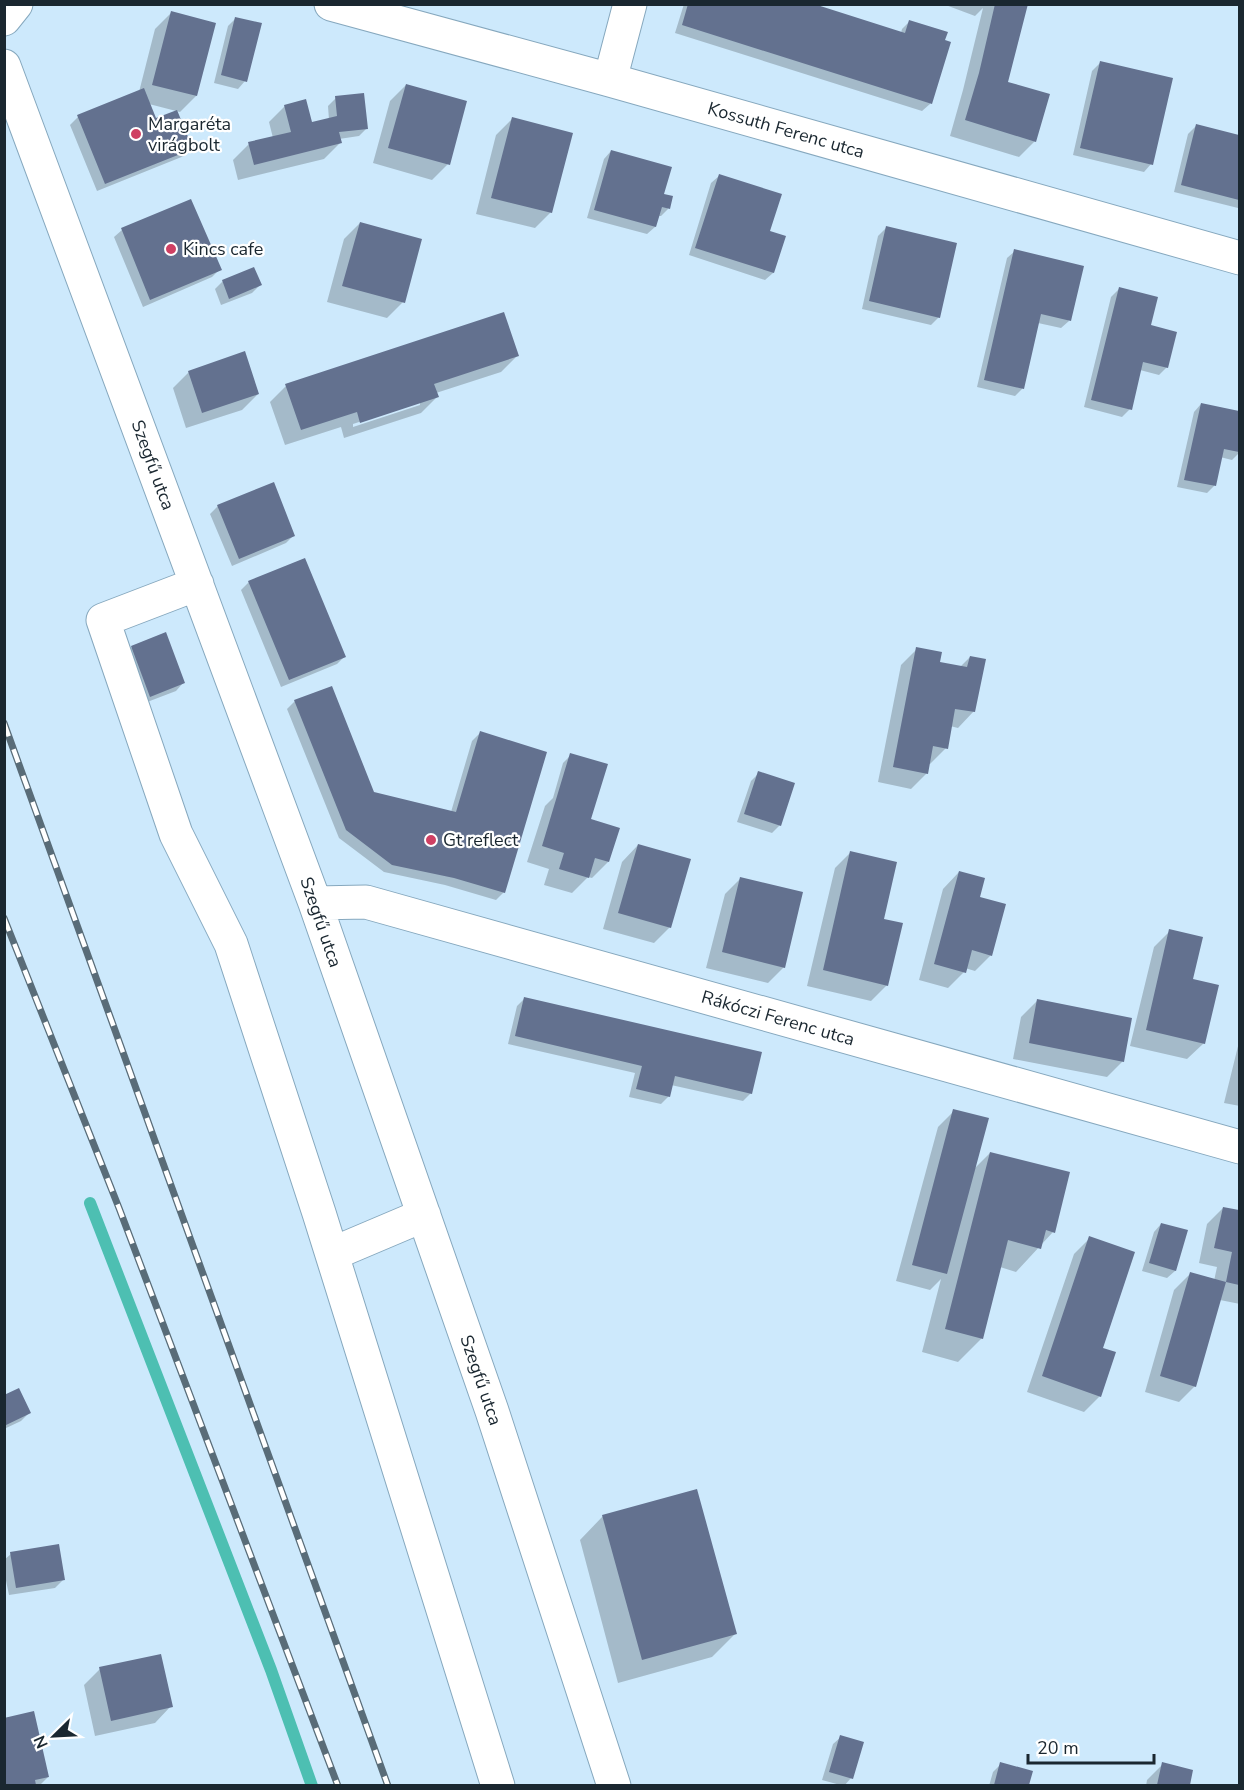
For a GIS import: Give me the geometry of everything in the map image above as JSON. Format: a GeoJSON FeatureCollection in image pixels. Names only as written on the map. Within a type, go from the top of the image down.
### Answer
{"type":"FeatureCollection","features":[{"type":"Feature","properties":{"kind":"street"},"geometry":{"type":"LineString","coordinates":[[4,19],[16,4]]}},
{"type":"Feature","properties":{"kind":"street","name":"Kossuth Ferenc utca"},"geometry":{"type":"LineString","coordinates":[[331,4],[610,80],[1239,258]]}},
{"type":"Feature","properties":{"kind":"street"},"geometry":{"type":"LineString","coordinates":[[610,80],[630,4]]}},
{"type":"Feature","properties":{"kind":"street","name":"Szegfű utca"},"geometry":{"type":"LineString","coordinates":[[4,66],[315,903],[492,1411],[614,1785]]}},
{"type":"Feature","properties":{"kind":"street"},"geometry":{"type":"LineString","coordinates":[[197,584],[103,620],[176,834],[231,944],[332,1254],[498,1785]]}},
{"type":"Feature","properties":{"kind":"street","name":"Rákóczi Ferenc utca"},"geometry":{"type":"LineString","coordinates":[[315,903],[366,902],[1239,1147]]}},
{"type":"Feature","properties":{"kind":"street"},"geometry":{"type":"LineString","coordinates":[[332,1254],[424,1215]]}},
{"type":"Feature","properties":{"kind":"building"},"geometry":{"type":"Polygon","coordinates":[[[688,4],[814,4],[905,33],[909,20],[948,32],[945,40],[951,42],[932,104],[682,25],[688,4]]]}},
{"type":"Feature","properties":{"kind":"building"},"geometry":{"type":"Polygon","coordinates":[[[995,4],[1028,4],[1008,82],[1050,94],[1036,142],[965,120],[995,4]]]}},
{"type":"Feature","properties":{"kind":"building"},"geometry":{"type":"Polygon","coordinates":[[[171,11],[216,23],[197,96],[152,85],[171,11]]]}},
{"type":"Feature","properties":{"kind":"building"},"geometry":{"type":"Polygon","coordinates":[[[235,17],[262,23],[247,82],[221,75],[235,17]]]}},
{"type":"Feature","properties":{"kind":"building"},"geometry":{"type":"Polygon","coordinates":[[[1100,61],[1173,78],[1153,165],[1080,148],[1100,61]]]}},
{"type":"Feature","properties":{"kind":"building"},"geometry":{"type":"Polygon","coordinates":[[[406,84],[467,101],[450,165],[388,148],[406,84]]]}},
{"type":"Feature","properties":{"kind":"building","name":"Margaréta virágbolt"},"geometry":{"type":"Polygon","coordinates":[[[144,88],[156,118],[177,110],[193,149],[105,184],[77,115],[144,88]]]}},
{"type":"Feature","properties":{"kind":"building"},"geometry":{"type":"Polygon","coordinates":[[[364,93],[368,129],[339,132],[342,143],[254,165],[248,142],[291,132],[284,105],[306,99],[312,122],[337,116],[335,96],[364,93]]]}},
{"type":"Feature","properties":{"kind":"building"},"geometry":{"type":"Polygon","coordinates":[[[512,117],[573,133],[552,213],[491,198],[512,117]]]}},
{"type":"Feature","properties":{"kind":"building"},"geometry":{"type":"Polygon","coordinates":[[[1196,124],[1239,135],[1239,200],[1181,185],[1196,124]]]}},
{"type":"Feature","properties":{"kind":"building"},"geometry":{"type":"Polygon","coordinates":[[[611,150],[672,167],[664,194],[673,196],[670,209],[662,207],[656,227],[594,210],[611,150]]]}},
{"type":"Feature","properties":{"kind":"building"},"geometry":{"type":"Polygon","coordinates":[[[719,174],[782,194],[770,231],[786,236],[774,273],[695,248],[719,174]]]}},
{"type":"Feature","properties":{"kind":"building","name":"Kincs cafe"},"geometry":{"type":"Polygon","coordinates":[[[191,199],[222,270],[150,300],[121,228],[191,199]]]}},
{"type":"Feature","properties":{"kind":"building"},"geometry":{"type":"Polygon","coordinates":[[[360,222],[422,239],[405,303],[342,286],[360,222]]]}},
{"type":"Feature","properties":{"kind":"building"},"geometry":{"type":"Polygon","coordinates":[[[886,226],[957,243],[940,318],[869,301],[886,226]]]}},
{"type":"Feature","properties":{"kind":"building"},"geometry":{"type":"Polygon","coordinates":[[[1014,249],[1084,266],[1071,321],[1041,314],[1024,389],[984,380],[1014,249]]]}},
{"type":"Feature","properties":{"kind":"building"},"geometry":{"type":"Polygon","coordinates":[[[254,267],[262,285],[229,299],[222,280],[254,267]]]}},
{"type":"Feature","properties":{"kind":"building"},"geometry":{"type":"Polygon","coordinates":[[[1119,287],[1158,297],[1151,325],[1177,332],[1168,368],[1143,362],[1132,410],[1091,400],[1119,287]]]}},
{"type":"Feature","properties":{"kind":"building"},"geometry":{"type":"Polygon","coordinates":[[[504,312],[519,356],[434,384],[439,397],[360,423],[357,412],[301,430],[285,384],[504,312]]]}},
{"type":"Feature","properties":{"kind":"building"},"geometry":{"type":"Polygon","coordinates":[[[245,351],[259,394],[202,413],[188,371],[245,351]]]}},
{"type":"Feature","properties":{"kind":"building"},"geometry":{"type":"Polygon","coordinates":[[[1201,403],[1239,411],[1239,452],[1224,449],[1216,486],[1184,480],[1201,403]]]}},
{"type":"Feature","properties":{"kind":"building"},"geometry":{"type":"Polygon","coordinates":[[[274,482],[295,536],[239,559],[217,505],[274,482]]]}},
{"type":"Feature","properties":{"kind":"building"},"geometry":{"type":"Polygon","coordinates":[[[305,558],[346,657],[289,680],[248,581],[305,558]]]}},
{"type":"Feature","properties":{"kind":"building"},"geometry":{"type":"Polygon","coordinates":[[[166,632],[185,683],[150,697],[131,646],[166,632]]]}},
{"type":"Feature","properties":{"kind":"building"},"geometry":{"type":"Polygon","coordinates":[[[916,647],[942,652],[940,662],[967,667],[970,656],[986,659],[975,712],[955,709],[948,749],[933,746],[928,774],[893,767],[916,647]]]}},
{"type":"Feature","properties":{"kind":"building"},"geometry":{"type":"Polygon","coordinates":[[[332,686],[374,792],[456,812],[480,731],[547,752],[505,893],[454,878],[392,865],[346,830],[294,700],[332,686]]]}},
{"type":"Feature","properties":{"kind":"building"},"geometry":{"type":"Polygon","coordinates":[[[570,753],[608,764],[591,819],[620,828],[609,862],[595,858],[589,878],[559,869],[564,853],[542,846],[570,753]]]}},
{"type":"Feature","properties":{"kind":"building"},"geometry":{"type":"Polygon","coordinates":[[[758,771],[795,783],[781,826],[744,814],[758,771]]]}},
{"type":"Feature","properties":{"kind":"building"},"geometry":{"type":"Polygon","coordinates":[[[638,844],[691,859],[671,928],[618,913],[638,844]]]}},
{"type":"Feature","properties":{"kind":"building"},"geometry":{"type":"Polygon","coordinates":[[[850,851],[897,862],[884,919],[903,923],[888,986],[823,970],[850,851]]]}},
{"type":"Feature","properties":{"kind":"building"},"geometry":{"type":"Polygon","coordinates":[[[959,871],[985,878],[980,897],[1006,904],[992,956],[972,950],[966,973],[934,964],[959,871]]]}},
{"type":"Feature","properties":{"kind":"building"},"geometry":{"type":"Polygon","coordinates":[[[740,877],[803,892],[785,968],[722,952],[740,877]]]}},
{"type":"Feature","properties":{"kind":"building"},"geometry":{"type":"Polygon","coordinates":[[[1169,929],[1203,937],[1193,979],[1219,985],[1205,1044],[1146,1030],[1169,929]]]}},
{"type":"Feature","properties":{"kind":"building"},"geometry":{"type":"Polygon","coordinates":[[[524,997],[762,1052],[752,1094],[675,1076],[670,1097],[636,1089],[642,1066],[515,1036],[524,997]]]}},
{"type":"Feature","properties":{"kind":"building"},"geometry":{"type":"Polygon","coordinates":[[[1037,999],[1132,1018],[1124,1062],[1029,1043],[1037,999]]]}},
{"type":"Feature","properties":{"kind":"building"},"geometry":{"type":"Polygon","coordinates":[[[953,1109],[989,1118],[947,1274],[912,1265],[953,1109]]]}},
{"type":"Feature","properties":{"kind":"building"},"geometry":{"type":"Polygon","coordinates":[[[990,1152],[1070,1172],[1055,1233],[1046,1230],[1041,1249],[1008,1240],[983,1339],[945,1329],[990,1152]]]}},
{"type":"Feature","properties":{"kind":"building"},"geometry":{"type":"Polygon","coordinates":[[[1223,1207],[1239,1210],[1239,1285],[1226,1282],[1232,1252],[1214,1248],[1223,1207]]]}},
{"type":"Feature","properties":{"kind":"building"},"geometry":{"type":"Polygon","coordinates":[[[1161,1223],[1188,1230],[1176,1271],[1149,1263],[1161,1223]]]}},
{"type":"Feature","properties":{"kind":"building"},"geometry":{"type":"Polygon","coordinates":[[[1089,1236],[1135,1252],[1103,1348],[1116,1352],[1101,1397],[1042,1376],[1089,1236]]]}},
{"type":"Feature","properties":{"kind":"building"},"geometry":{"type":"Polygon","coordinates":[[[1190,1272],[1226,1282],[1196,1387],[1160,1376],[1190,1272]]]}},
{"type":"Feature","properties":{"kind":"building"},"geometry":{"type":"Polygon","coordinates":[[[19,1388],[31,1413],[4,1426],[4,1395],[19,1388]]]}},
{"type":"Feature","properties":{"kind":"building"},"geometry":{"type":"Polygon","coordinates":[[[697,1489],[737,1634],[642,1660],[602,1515],[697,1489]]]}},
{"type":"Feature","properties":{"kind":"building"},"geometry":{"type":"Polygon","coordinates":[[[59,1544],[65,1580],[16,1588],[10,1552],[59,1544]]]}},
{"type":"Feature","properties":{"kind":"building"},"geometry":{"type":"Polygon","coordinates":[[[161,1654],[173,1707],[111,1721],[99,1667],[161,1654]]]}},
{"type":"Feature","properties":{"kind":"building"},"geometry":{"type":"Polygon","coordinates":[[[34,1711],[49,1777],[35,1780],[36,1785],[4,1785],[4,1718],[34,1711]]]}},
{"type":"Feature","properties":{"kind":"building"},"geometry":{"type":"Polygon","coordinates":[[[840,1735],[864,1742],[853,1779],[829,1772],[840,1735]]]}},
{"type":"Feature","properties":{"kind":"building"},"geometry":{"type":"Polygon","coordinates":[[[1000,1762],[1033,1771],[1029,1785],[994,1785],[1000,1762]]]}},
{"type":"Feature","properties":{"kind":"building"},"geometry":{"type":"Polygon","coordinates":[[[1162,1762],[1193,1770],[1190,1785],[1157,1785],[1162,1762]]]}},
{"type":"Feature","properties":{"kind":"waterway"},"geometry":{"type":"LineString","coordinates":[[90,1203],[271,1670],[312,1786]]}},
{"type":"Feature","properties":{"kind":"railway"},"geometry":{"type":"LineString","coordinates":[[4,723],[388,1786]]}},
{"type":"Feature","properties":{"kind":"railway"},"geometry":{"type":"LineString","coordinates":[[4,918],[119,1208],[338,1786]]}},
{"type":"Feature","properties":{"kind":"place","name":"Margaréta virágbolt"},"geometry":{"type":"Point","coordinates":[136,134]}},
{"type":"Feature","properties":{"kind":"place","name":"Kincs cafe"},"geometry":{"type":"Point","coordinates":[171,249]}},
{"type":"Feature","properties":{"kind":"place","name":"Gt reflect"},"geometry":{"type":"Point","coordinates":[431,840]}}]}
